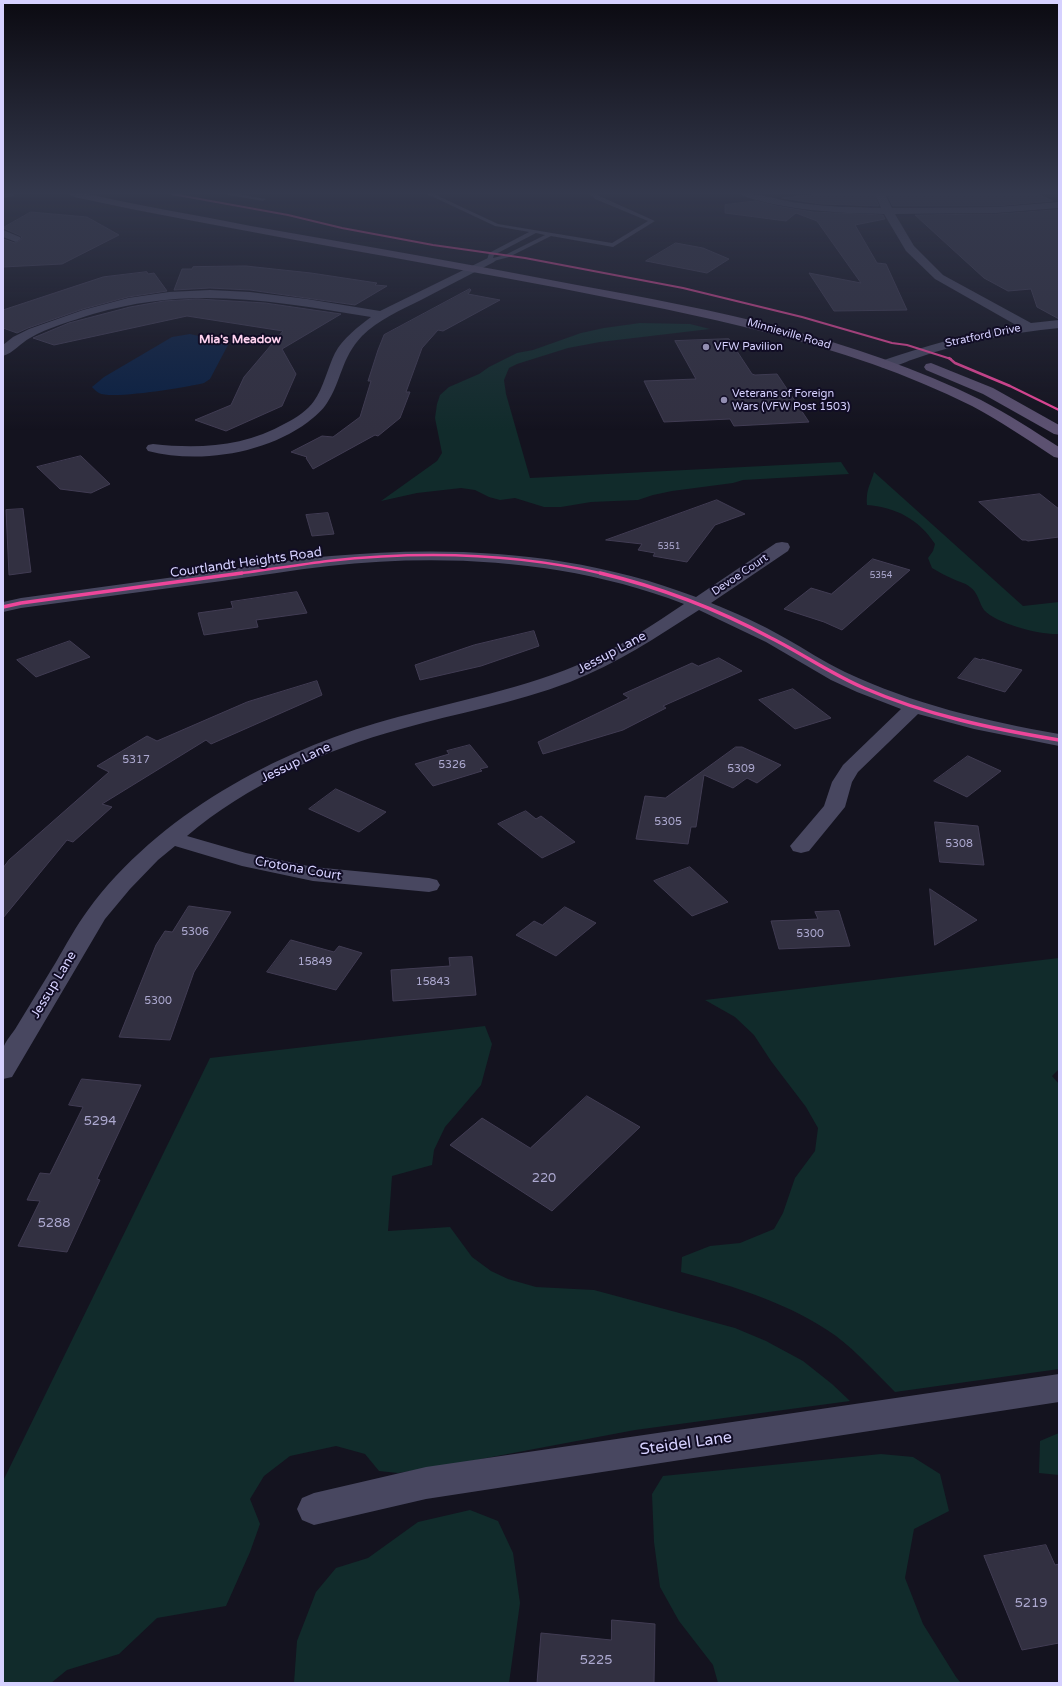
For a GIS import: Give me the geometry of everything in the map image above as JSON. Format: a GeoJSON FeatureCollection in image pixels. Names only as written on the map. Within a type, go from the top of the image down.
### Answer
{"type":"FeatureCollection","features":[{"type":"Feature","properties":{"kind":"main road","name":"Minnieville Road"},"geometry":{"type":"LineString","coordinates":[[499,273],[689,309],[752,323],[808,338],[886,364],[975,402],[1013,423],[1059,454]]}},
{"type":"Feature","properties":{"kind":"main road","name":"Minnieville Road"},"geometry":{"type":"LineString","coordinates":[[557,273],[757,312],[841,335],[905,357],[988,391],[1059,430]]}},
{"type":"Feature","properties":{"kind":"street"},"geometry":{"type":"LineString","coordinates":[[153,448],[201,452],[226,448],[266,437],[298,422],[316,408],[321,402],[337,361],[349,342],[358,333],[382,315],[465,273]]}},
{"type":"Feature","properties":{"kind":"street"},"geometry":{"type":"LineString","coordinates":[[934,273],[1028,327]]}},
{"type":"Feature","properties":{"kind":"street"},"geometry":{"type":"LineString","coordinates":[[4,352],[14,340],[24,335],[84,313],[125,302],[170,296],[213,294],[246,295],[382,315]]}},
{"type":"Feature","properties":{"kind":"street","name":"Stratford Drive"},"geometry":{"type":"LineString","coordinates":[[886,364],[971,338],[1028,327],[1059,324]]}},
{"type":"Feature","properties":{"kind":"street","name":"Devoe Court"},"geometry":{"type":"LineString","coordinates":[[697,604],[782,547]]}},
{"type":"Feature","properties":{"kind":"street","name":"Courtlandt Heights Road"},"geometry":{"type":"LineString","coordinates":[[3,607],[329,561],[409,556],[490,557],[587,570],[638,582],[742,623],[839,677],[914,706],[986,726],[1059,740]]}},
{"type":"Feature","properties":{"kind":"street","name":"Jessup Lane"},"geometry":{"type":"LineString","coordinates":[[3,1070],[96,915],[113,892],[170,838],[236,793],[310,754],[366,733],[498,699],[550,683],[592,667],[697,604]]}},
{"type":"Feature","properties":{"kind":"street"},"geometry":{"type":"LineString","coordinates":[[801,846],[834,807],[842,782],[850,769],[914,706]]}},
{"type":"Feature","properties":{"kind":"street","name":"Crotona Court"},"geometry":{"type":"LineString","coordinates":[[170,838],[242,859],[313,874],[429,885]]}},
{"type":"Feature","properties":{"kind":"street","name":"Steidel Lane"},"geometry":{"type":"LineString","coordinates":[[314,1509],[426,1482],[1059,1388]]}},
{"type":"Feature","properties":{"kind":"green space"},"geometry":{"type":"Polygon","coordinates":[[[640,323],[690,324],[710,329],[600,342],[568,348],[517,364],[509,368],[504,380],[506,394],[530,478],[841,462],[849,474],[743,480],[733,483],[672,491],[638,500],[591,502],[561,507],[544,507],[515,498],[500,500],[489,497],[475,490],[461,488],[417,493],[381,501],[437,461],[442,453],[435,418],[440,395],[449,387],[479,374],[489,367],[517,353],[533,350],[581,333],[640,323]]]}},
{"type":"Feature","properties":{"kind":"green space"},"geometry":{"type":"Polygon","coordinates":[[[874,472],[1023,606],[1059,602],[1059,634],[1030,631],[999,620],[984,610],[973,589],[932,568],[928,558],[933,551],[935,544],[922,528],[914,521],[897,512],[887,508],[867,505],[868,491],[874,472]]]}},
{"type":"Feature","properties":{"kind":"green space"},"geometry":{"type":"Polygon","coordinates":[[[1059,958],[1059,1069],[1052,1076],[1059,1084],[1059,1369],[895,1392],[836,1336],[801,1314],[762,1297],[721,1283],[681,1272],[682,1257],[710,1246],[740,1243],[774,1229],[783,1213],[795,1178],[815,1151],[818,1128],[806,1107],[771,1061],[754,1035],[735,1017],[705,1000],[1059,958]]]}},
{"type":"Feature","properties":{"kind":"green space"},"geometry":{"type":"Polygon","coordinates":[[[485,1026],[492,1044],[481,1085],[445,1127],[434,1150],[432,1165],[392,1176],[388,1231],[450,1227],[472,1257],[491,1271],[508,1279],[536,1287],[594,1290],[735,1328],[766,1341],[803,1361],[832,1384],[850,1401],[635,1430],[460,1463],[398,1473],[379,1471],[365,1454],[336,1446],[290,1456],[264,1476],[250,1499],[260,1524],[250,1552],[226,1606],[157,1618],[119,1654],[67,1670],[51,1683],[3,1683],[3,1481],[210,1058],[485,1026]]]}},
{"type":"Feature","properties":{"kind":"green space"},"geometry":{"type":"Polygon","coordinates":[[[1059,1433],[1059,1475],[1039,1473],[1040,1441],[1059,1433]]]}},
{"type":"Feature","properties":{"kind":"green space"},"geometry":{"type":"Polygon","coordinates":[[[881,1454],[913,1457],[940,1474],[949,1511],[914,1529],[905,1578],[923,1624],[961,1683],[718,1683],[713,1665],[679,1621],[660,1587],[654,1542],[652,1494],[663,1476],[881,1454]]]}},
{"type":"Feature","properties":{"kind":"green space"},"geometry":{"type":"Polygon","coordinates":[[[470,1510],[498,1521],[513,1553],[520,1603],[509,1683],[294,1683],[297,1641],[316,1592],[336,1568],[368,1558],[418,1522],[470,1510]]]}},
{"type":"Feature","properties":{"kind":"water"},"geometry":{"type":"Polygon","coordinates":[[[190,334],[229,343],[210,379],[204,383],[150,392],[118,395],[106,395],[99,393],[92,387],[104,377],[172,337],[190,334]]]}},
{"type":"Feature","properties":{"kind":"building"},"geometry":{"type":"Polygon","coordinates":[[[141,273],[154,273],[167,291],[128,297],[83,309],[17,333],[3,328],[3,310],[103,277],[141,273]]]}},
{"type":"Feature","properties":{"kind":"building"},"geometry":{"type":"Polygon","coordinates":[[[181,273],[308,273],[377,283],[375,285],[387,286],[355,305],[250,290],[210,288],[174,290],[181,273]]]}},
{"type":"Feature","properties":{"kind":"building"},"geometry":{"type":"Polygon","coordinates":[[[809,273],[861,283],[854,273],[890,273],[907,310],[834,311],[809,273]]]}},
{"type":"Feature","properties":{"kind":"building"},"geometry":{"type":"Polygon","coordinates":[[[978,273],[1059,273],[1059,319],[1037,307],[1031,289],[1008,291],[984,278],[978,273]]]}},
{"type":"Feature","properties":{"kind":"building"},"geometry":{"type":"Polygon","coordinates":[[[470,289],[471,290],[468,294],[500,300],[443,331],[438,330],[422,348],[406,392],[410,392],[400,418],[378,436],[375,435],[313,469],[306,458],[307,457],[291,452],[322,436],[333,437],[360,417],[371,381],[368,381],[384,335],[470,289]]]}},
{"type":"Feature","properties":{"kind":"building"},"geometry":{"type":"Polygon","coordinates":[[[198,299],[265,303],[341,314],[282,349],[296,374],[282,406],[226,431],[195,420],[231,405],[244,377],[283,331],[187,316],[54,345],[33,338],[69,323],[130,307],[164,301],[198,299]]]}},
{"type":"Feature","properties":{"kind":"building","name":"Veterans of Foreign Wars (VFW Post 1503)"},"geometry":{"type":"Polygon","coordinates":[[[729,339],[752,374],[777,374],[809,422],[734,426],[730,419],[664,422],[644,381],[696,379],[675,341],[729,339]]]}},
{"type":"Feature","properties":{"kind":"building"},"geometry":{"type":"Polygon","coordinates":[[[81,456],[110,484],[91,493],[60,489],[37,467],[81,456]]]}},
{"type":"Feature","properties":{"kind":"building"},"geometry":{"type":"Polygon","coordinates":[[[1040,494],[1059,509],[1059,537],[1028,541],[1022,540],[979,502],[1040,494]]]}},
{"type":"Feature","properties":{"kind":"building"},"geometry":{"type":"Polygon","coordinates":[[[717,500],[745,514],[715,525],[687,562],[653,556],[655,553],[638,550],[642,544],[606,540],[717,500]]]}},
{"type":"Feature","properties":{"kind":"building"},"geometry":{"type":"Polygon","coordinates":[[[23,509],[31,572],[9,575],[6,510],[23,509]]]}},
{"type":"Feature","properties":{"kind":"building"},"geometry":{"type":"Polygon","coordinates":[[[328,513],[334,534],[312,536],[306,515],[328,513]]]}},
{"type":"Feature","properties":{"kind":"building"},"geometry":{"type":"Polygon","coordinates":[[[873,559],[910,570],[842,630],[824,622],[784,609],[811,588],[831,594],[873,559]]]}},
{"type":"Feature","properties":{"kind":"building"},"geometry":{"type":"Polygon","coordinates":[[[297,592],[307,613],[256,620],[258,627],[204,635],[198,613],[233,608],[231,602],[297,592]]]}},
{"type":"Feature","properties":{"kind":"building"},"geometry":{"type":"Polygon","coordinates":[[[534,631],[539,646],[481,666],[420,680],[415,665],[474,645],[534,631]]]}},
{"type":"Feature","properties":{"kind":"building"},"geometry":{"type":"Polygon","coordinates":[[[70,641],[90,657],[36,677],[17,660],[70,641]]]}},
{"type":"Feature","properties":{"kind":"building"},"geometry":{"type":"Polygon","coordinates":[[[719,658],[742,671],[663,706],[666,708],[623,730],[543,754],[538,742],[629,698],[623,694],[692,663],[698,666],[719,658]]]}},
{"type":"Feature","properties":{"kind":"building"},"geometry":{"type":"Polygon","coordinates":[[[975,658],[1022,670],[1005,692],[958,678],[975,658]]]}},
{"type":"Feature","properties":{"kind":"building"},"geometry":{"type":"Polygon","coordinates":[[[317,681],[322,695],[211,744],[206,740],[102,804],[112,807],[73,842],[67,840],[3,918],[3,868],[9,860],[109,772],[97,766],[147,736],[157,741],[247,702],[317,681]]]}},
{"type":"Feature","properties":{"kind":"building"},"geometry":{"type":"Polygon","coordinates":[[[793,689],[831,718],[795,729],[759,700],[793,689]]]}},
{"type":"Feature","properties":{"kind":"building"},"geometry":{"type":"Polygon","coordinates":[[[470,745],[488,767],[480,769],[482,771],[433,786],[415,764],[449,754],[447,751],[470,745]]]}},
{"type":"Feature","properties":{"kind":"building"},"geometry":{"type":"Polygon","coordinates":[[[736,747],[742,747],[781,765],[757,783],[747,778],[733,788],[704,775],[696,827],[691,827],[688,844],[636,839],[645,796],[665,798],[736,747]]]}},
{"type":"Feature","properties":{"kind":"building"},"geometry":{"type":"Polygon","coordinates":[[[968,756],[1001,771],[967,797],[934,781],[968,756]]]}},
{"type":"Feature","properties":{"kind":"building"},"geometry":{"type":"Polygon","coordinates":[[[336,789],[386,812],[359,832],[309,809],[336,789]]]}},
{"type":"Feature","properties":{"kind":"building"},"geometry":{"type":"Polygon","coordinates":[[[526,811],[536,819],[541,816],[575,842],[542,858],[498,824],[526,811]]]}},
{"type":"Feature","properties":{"kind":"building"},"geometry":{"type":"Polygon","coordinates":[[[935,822],[978,826],[984,865],[940,862],[935,822]]]}},
{"type":"Feature","properties":{"kind":"building"},"geometry":{"type":"Polygon","coordinates":[[[690,867],[728,902],[692,916],[654,881],[690,867]]]}},
{"type":"Feature","properties":{"kind":"building"},"geometry":{"type":"Polygon","coordinates":[[[930,889],[977,920],[935,945],[930,889]]]}},
{"type":"Feature","properties":{"kind":"building"},"geometry":{"type":"Polygon","coordinates":[[[189,906],[231,912],[194,972],[170,1040],[119,1037],[156,945],[165,931],[172,932],[189,906]]]}},
{"type":"Feature","properties":{"kind":"building"},"geometry":{"type":"Polygon","coordinates":[[[565,907],[596,923],[556,956],[516,935],[534,921],[542,925],[565,907]]]}},
{"type":"Feature","properties":{"kind":"building"},"geometry":{"type":"Polygon","coordinates":[[[839,911],[850,946],[779,949],[771,921],[818,919],[815,912],[839,911]]]}},
{"type":"Feature","properties":{"kind":"building"},"geometry":{"type":"Polygon","coordinates":[[[291,940],[334,952],[339,946],[362,953],[336,990],[267,972],[291,940]]]}},
{"type":"Feature","properties":{"kind":"building"},"geometry":{"type":"Polygon","coordinates":[[[472,957],[476,995],[393,1001],[391,970],[450,966],[449,958],[472,957]]]}},
{"type":"Feature","properties":{"kind":"building"},"geometry":{"type":"Polygon","coordinates":[[[82,1079],[141,1085],[97,1179],[100,1180],[67,1252],[18,1246],[40,1201],[27,1200],[40,1173],[50,1174],[83,1107],[69,1105],[82,1079]]]}},
{"type":"Feature","properties":{"kind":"building"},"geometry":{"type":"Polygon","coordinates":[[[587,1096],[640,1127],[552,1211],[450,1145],[482,1118],[530,1148],[587,1096]]]}},
{"type":"Feature","properties":{"kind":"building"},"geometry":{"type":"Polygon","coordinates":[[[1046,1545],[1055,1565],[1059,1564],[1059,1643],[1022,1650],[984,1556],[1046,1545]]]}},
{"type":"Feature","properties":{"kind":"building"},"geometry":{"type":"Polygon","coordinates":[[[612,1620],[655,1624],[654,1683],[537,1683],[541,1633],[611,1640],[612,1620]]]}},
{"type":"Feature","properties":{"kind":"cycle path"},"geometry":{"type":"LineString","coordinates":[[602,273],[683,288],[802,317],[892,343],[907,345],[949,358],[955,363],[1010,386],[1059,410]]}},
{"type":"Feature","properties":{"kind":"cycle path"},"geometry":{"type":"LineString","coordinates":[[3,607],[21,603],[329,561],[414,556],[457,556],[542,562],[585,569],[626,579],[694,602],[759,631],[838,676],[891,699],[974,723],[1059,740]]}},
{"type":"Feature","properties":{"kind":"place","name":"VFW Pavilion"},"geometry":{"type":"Point","coordinates":[706,347]}},
{"type":"Feature","properties":{"kind":"place","name":"Veterans of Foreign Wars (VFW Post 1503)"},"geometry":{"type":"Point","coordinates":[724,400]}},
{"type":"Feature","properties":{"kind":"district","name":"Mia's Meadow"},"geometry":{"type":"Point","coordinates":[240,340]}}]}
